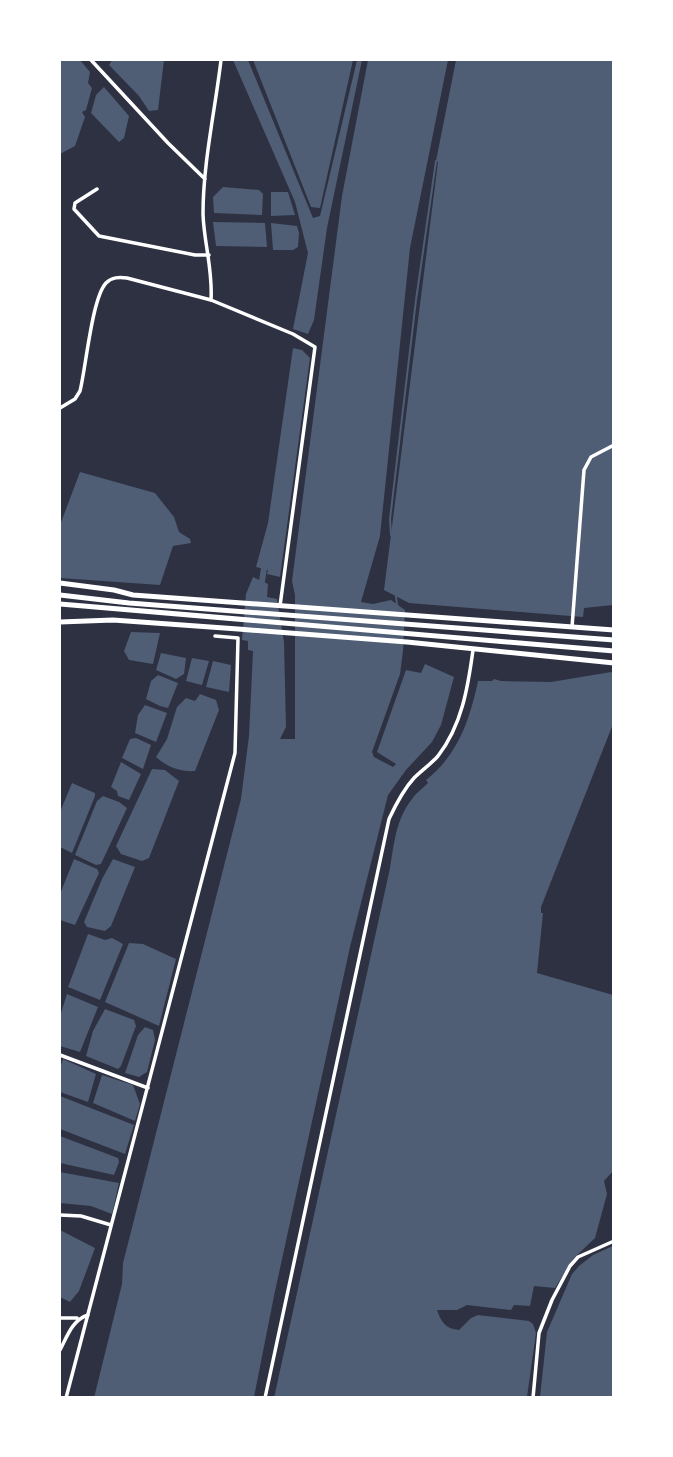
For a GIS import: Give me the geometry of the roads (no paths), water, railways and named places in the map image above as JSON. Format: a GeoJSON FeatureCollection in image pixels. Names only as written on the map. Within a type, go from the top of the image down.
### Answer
{"type":"FeatureCollection","features":[{"type":"Feature","properties":{"kind":"main road"},"geometry":{"type":"LineString","coordinates":[[60,583],[133,595],[614,630]]}},
{"type":"Feature","properties":{"kind":"main road"},"geometry":{"type":"LineString","coordinates":[[60,595],[129,603],[614,640]]}},
{"type":"Feature","properties":{"kind":"main road"},"geometry":{"type":"LineString","coordinates":[[60,604],[614,651]]}},
{"type":"Feature","properties":{"kind":"main road"},"geometry":{"type":"LineString","coordinates":[[60,622],[113,621],[238,629],[407,642],[614,663]]}},
{"type":"Feature","properties":{"kind":"street"},"geometry":{"type":"LineString","coordinates":[[91,60],[205,179]]}},
{"type":"Feature","properties":{"kind":"street"},"geometry":{"type":"LineString","coordinates":[[211,300],[212,279],[204,225],[205,179],[221,60]]}},
{"type":"Feature","properties":{"kind":"street"},"geometry":{"type":"LineString","coordinates":[[97,189],[75,203],[74,209],[99,236],[195,255],[209,255]]}},
{"type":"Feature","properties":{"kind":"street"},"geometry":{"type":"LineString","coordinates":[[60,408],[75,399],[80,391],[97,299],[103,286],[111,279],[127,278],[211,300],[315,346],[280,606]]}},
{"type":"Feature","properties":{"kind":"street"},"geometry":{"type":"LineString","coordinates":[[572,627],[584,470],[591,457],[610,447]]}},
{"type":"Feature","properties":{"kind":"street"},"geometry":{"type":"LineString","coordinates":[[66,1398],[235,753],[238,638],[215,636]]}},
{"type":"Feature","properties":{"kind":"street"},"geometry":{"type":"LineString","coordinates":[[265,1398],[389,819],[414,778],[436,759],[452,733],[464,701],[473,650]]}},
{"type":"Feature","properties":{"kind":"street"},"geometry":{"type":"LineString","coordinates":[[60,1055],[148,1088]]}},
{"type":"Feature","properties":{"kind":"street"},"geometry":{"type":"LineString","coordinates":[[60,1215],[81,1216],[111,1225]]}},
{"type":"Feature","properties":{"kind":"street"},"geometry":{"type":"LineString","coordinates":[[533,1398],[539,1333],[552,1300],[570,1266],[578,1257],[614,1241]]}},
{"type":"Feature","properties":{"kind":"street"},"geometry":{"type":"LineString","coordinates":[[60,1318],[88,1315]]}},
{"type":"Feature","properties":{"kind":"street"},"geometry":{"type":"LineString","coordinates":[[60,1350],[79,1318]]}},
{"type":"Feature","properties":{"kind":"water"},"geometry":{"type":"Polygon","coordinates":[[[60,60],[80,60],[90,72],[88,83],[92,88],[86,110],[82,112],[85,117],[75,146],[60,154],[60,60]]]}},
{"type":"Feature","properties":{"kind":"water"},"geometry":{"type":"Polygon","coordinates":[[[112,60],[164,60],[158,110],[149,111],[139,96],[109,65],[112,60]]]}},
{"type":"Feature","properties":{"kind":"water"},"geometry":{"type":"Polygon","coordinates":[[[233,60],[248,60],[313,218],[320,216],[357,60],[362,60],[327,228],[314,320],[308,334],[293,329],[308,253],[295,202],[233,60]]]}},
{"type":"Feature","properties":{"kind":"water"},"geometry":{"type":"Polygon","coordinates":[[[253,60],[353,60],[320,208],[311,207],[253,60]]]}},
{"type":"Feature","properties":{"kind":"water"},"geometry":{"type":"Polygon","coordinates":[[[368,60],[448,60],[410,248],[380,536],[361,602],[373,604],[391,600],[405,610],[400,674],[372,752],[374,757],[393,767],[396,764],[377,752],[406,670],[421,673],[425,664],[454,677],[441,725],[432,742],[406,770],[388,795],[350,947],[254,1397],[94,1398],[122,1284],[123,1263],[241,799],[249,736],[253,651],[248,650],[248,641],[242,640],[246,594],[253,577],[268,584],[267,597],[277,599],[284,642],[286,727],[280,739],[295,739],[295,595],[292,581],[342,196],[368,60]]]}},
{"type":"Feature","properties":{"kind":"water"},"geometry":{"type":"Polygon","coordinates":[[[456,60],[613,60],[613,605],[584,608],[583,617],[409,603],[384,590],[438,162],[436,161],[456,60]]]}},
{"type":"Feature","properties":{"kind":"water"},"geometry":{"type":"Polygon","coordinates":[[[104,87],[129,116],[124,138],[119,142],[91,113],[96,95],[104,87]]]}},
{"type":"Feature","properties":{"kind":"water"},"geometry":{"type":"Polygon","coordinates":[[[223,187],[259,190],[263,194],[262,215],[214,213],[213,197],[223,187]]]}},
{"type":"Feature","properties":{"kind":"water"},"geometry":{"type":"Polygon","coordinates":[[[271,192],[288,192],[295,215],[271,216],[271,192]]]}},
{"type":"Feature","properties":{"kind":"water"},"geometry":{"type":"Polygon","coordinates":[[[213,222],[265,223],[267,247],[216,246],[213,222]]]}},
{"type":"Feature","properties":{"kind":"water"},"geometry":{"type":"Polygon","coordinates":[[[271,223],[297,226],[298,247],[293,250],[273,250],[271,223]]]}},
{"type":"Feature","properties":{"kind":"water"},"geometry":{"type":"Polygon","coordinates":[[[293,348],[302,350],[310,358],[280,577],[267,574],[268,570],[256,567],[268,523],[293,348]]]}},
{"type":"Feature","properties":{"kind":"water"},"geometry":{"type":"Polygon","coordinates":[[[80,472],[155,493],[174,517],[179,532],[190,539],[191,543],[173,546],[160,585],[60,578],[60,525],[80,472]]]}},
{"type":"Feature","properties":{"kind":"water"},"geometry":{"type":"Polygon","coordinates":[[[131,632],[160,633],[153,664],[129,660],[124,651],[131,632]]]}},
{"type":"Feature","properties":{"kind":"water"},"geometry":{"type":"Polygon","coordinates":[[[161,653],[186,658],[184,674],[176,679],[156,670],[161,653]]]}},
{"type":"Feature","properties":{"kind":"water"},"geometry":{"type":"Polygon","coordinates":[[[192,658],[209,661],[202,685],[186,681],[192,658]]]}},
{"type":"Feature","properties":{"kind":"water"},"geometry":{"type":"Polygon","coordinates":[[[213,661],[231,665],[229,692],[206,687],[213,661]]]}},
{"type":"Feature","properties":{"kind":"water"},"geometry":{"type":"Polygon","coordinates":[[[611,672],[614,674],[613,724],[541,907],[543,913],[537,973],[613,995],[613,1171],[604,1181],[607,1194],[595,1238],[573,1259],[555,1288],[534,1286],[530,1306],[514,1305],[511,1310],[467,1305],[457,1310],[437,1310],[445,1324],[459,1330],[478,1315],[529,1321],[533,1324],[536,1333],[527,1397],[274,1398],[394,841],[402,815],[428,783],[426,780],[454,748],[471,709],[478,681],[494,679],[551,682],[611,672]]]}},
{"type":"Feature","properties":{"kind":"water"},"geometry":{"type":"Polygon","coordinates":[[[158,675],[178,683],[168,708],[146,699],[151,681],[158,675]]]}},
{"type":"Feature","properties":{"kind":"water"},"geometry":{"type":"Polygon","coordinates":[[[200,694],[216,700],[219,710],[195,771],[184,771],[165,764],[156,757],[167,739],[177,707],[186,698],[195,701],[200,694]]]}},
{"type":"Feature","properties":{"kind":"water"},"geometry":{"type":"Polygon","coordinates":[[[145,705],[167,713],[156,742],[135,733],[138,715],[145,705]]]}},
{"type":"Feature","properties":{"kind":"water"},"geometry":{"type":"Polygon","coordinates":[[[136,738],[151,745],[143,769],[122,758],[130,739],[136,738]]]}},
{"type":"Feature","properties":{"kind":"water"},"geometry":{"type":"Polygon","coordinates":[[[121,762],[141,774],[129,800],[118,796],[117,791],[111,787],[121,762]]]}},
{"type":"Feature","properties":{"kind":"water"},"geometry":{"type":"Polygon","coordinates":[[[152,769],[165,770],[179,781],[149,858],[142,861],[121,854],[116,846],[152,769]]]}},
{"type":"Feature","properties":{"kind":"water"},"geometry":{"type":"Polygon","coordinates":[[[72,783],[95,793],[95,796],[72,853],[60,847],[60,812],[72,783]]]}},
{"type":"Feature","properties":{"kind":"water"},"geometry":{"type":"Polygon","coordinates":[[[103,796],[127,808],[101,864],[96,865],[75,855],[97,801],[103,796]]]}},
{"type":"Feature","properties":{"kind":"water"},"geometry":{"type":"Polygon","coordinates":[[[74,859],[97,869],[99,873],[75,925],[60,920],[60,894],[74,859]]]}},
{"type":"Feature","properties":{"kind":"water"},"geometry":{"type":"Polygon","coordinates":[[[113,859],[135,867],[111,926],[105,931],[87,927],[84,922],[113,859]]]}},
{"type":"Feature","properties":{"kind":"water"},"geometry":{"type":"Polygon","coordinates":[[[88,934],[105,940],[112,938],[123,944],[100,1000],[68,987],[88,934]]]}},
{"type":"Feature","properties":{"kind":"water"},"geometry":{"type":"Polygon","coordinates":[[[129,943],[143,944],[176,959],[159,1026],[105,1002],[129,943]]]}},
{"type":"Feature","properties":{"kind":"water"},"geometry":{"type":"Polygon","coordinates":[[[67,994],[98,1007],[80,1052],[60,1046],[60,1016],[67,994]]]}},
{"type":"Feature","properties":{"kind":"water"},"geometry":{"type":"Polygon","coordinates":[[[105,1009],[134,1020],[136,1026],[118,1069],[86,1056],[93,1031],[105,1009]]]}},
{"type":"Feature","properties":{"kind":"water"},"geometry":{"type":"Polygon","coordinates":[[[145,1027],[153,1030],[155,1040],[147,1072],[139,1077],[125,1073],[138,1035],[145,1027]]]}},
{"type":"Feature","properties":{"kind":"water"},"geometry":{"type":"Polygon","coordinates":[[[63,1059],[96,1074],[88,1102],[60,1092],[60,1068],[63,1059]]]}},
{"type":"Feature","properties":{"kind":"water"},"geometry":{"type":"Polygon","coordinates":[[[102,1075],[133,1085],[140,1104],[135,1121],[93,1103],[102,1075]]]}},
{"type":"Feature","properties":{"kind":"water"},"geometry":{"type":"Polygon","coordinates":[[[60,1096],[134,1125],[125,1154],[60,1129],[60,1096]]]}},
{"type":"Feature","properties":{"kind":"water"},"geometry":{"type":"Polygon","coordinates":[[[60,1136],[118,1158],[114,1175],[60,1163],[60,1136]]]}},
{"type":"Feature","properties":{"kind":"water"},"geometry":{"type":"Polygon","coordinates":[[[60,1172],[119,1183],[112,1214],[91,1206],[60,1203],[60,1172]]]}},
{"type":"Feature","properties":{"kind":"water"},"geometry":{"type":"Polygon","coordinates":[[[60,1230],[95,1248],[79,1291],[70,1302],[60,1297],[60,1230]]]}},
{"type":"Feature","properties":{"kind":"water"},"geometry":{"type":"Polygon","coordinates":[[[613,1246],[613,1397],[540,1397],[547,1332],[572,1274],[593,1255],[613,1246]]]}},
{"type":"Feature","properties":{"kind":"waterway"},"geometry":{"type":"LineString","coordinates":[[391,535],[390,519],[416,300],[436,161]]}},
{"type":"Feature","properties":{"kind":"waterway"},"geometry":{"type":"LineString","coordinates":[[262,581],[265,562]]}},
{"type":"Feature","properties":{"kind":"waterway"},"geometry":{"type":"LineString","coordinates":[[396,596],[397,604]]}}]}
